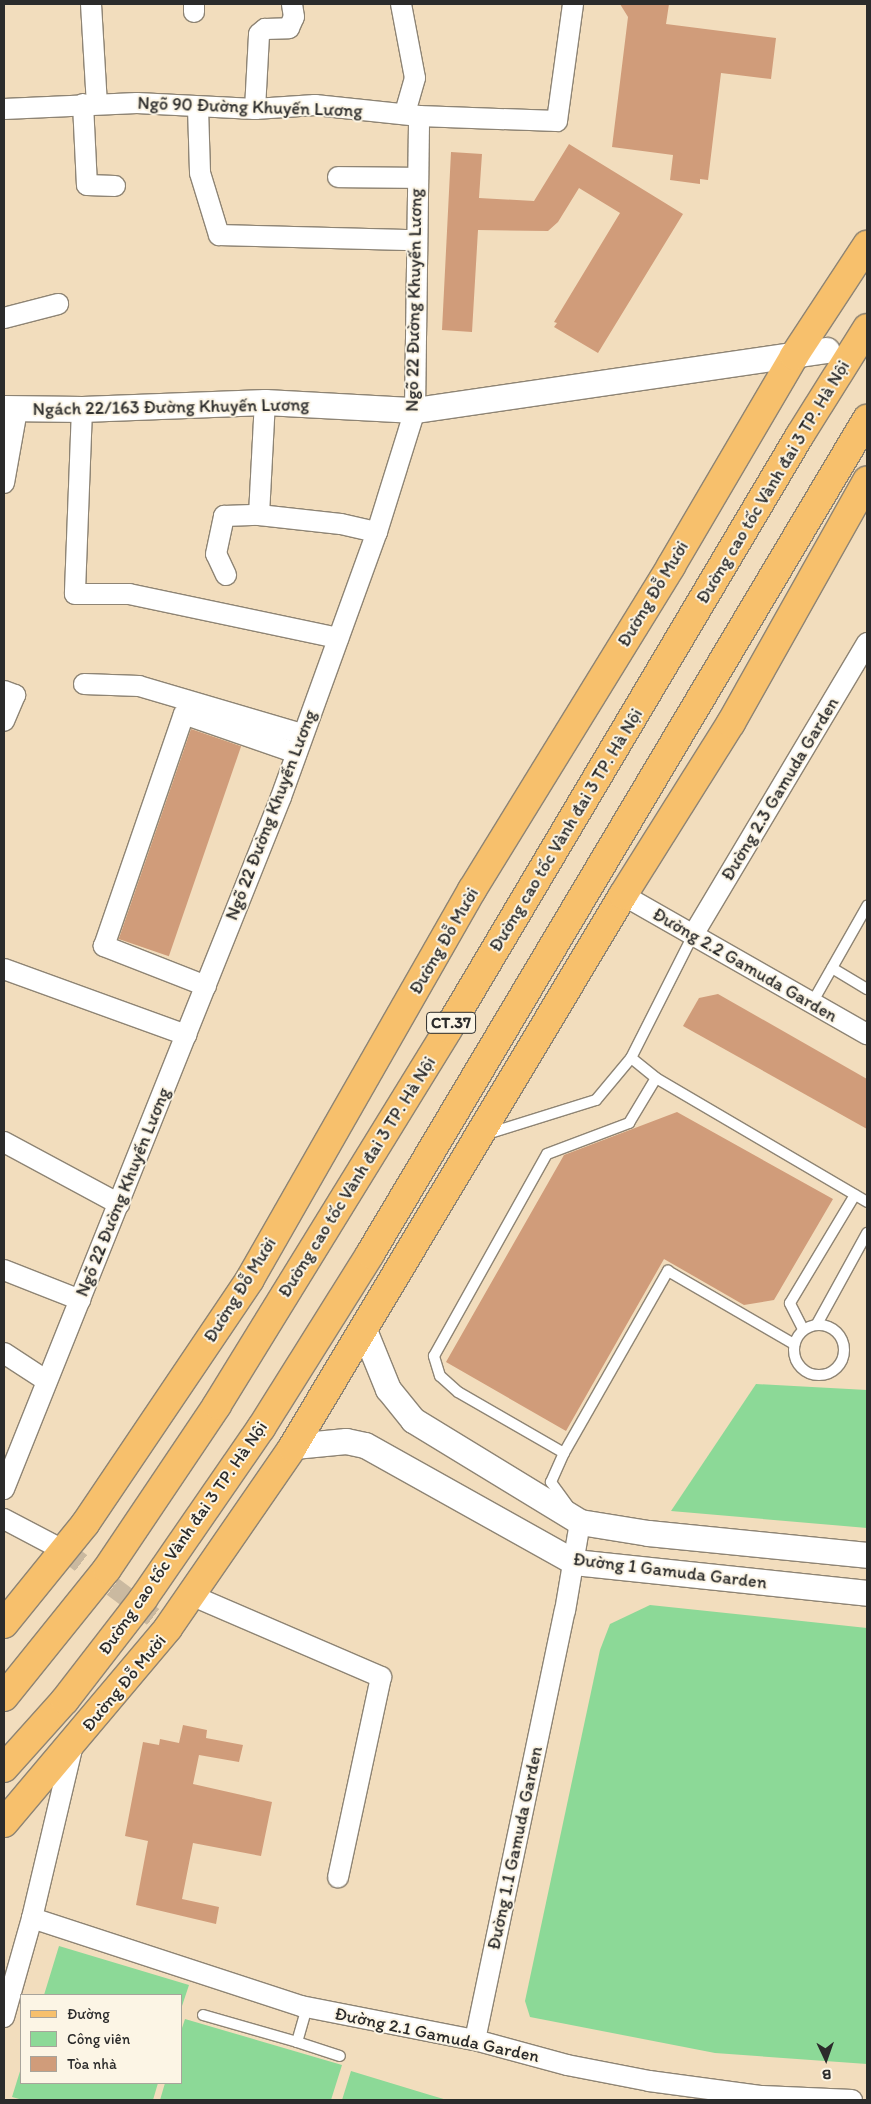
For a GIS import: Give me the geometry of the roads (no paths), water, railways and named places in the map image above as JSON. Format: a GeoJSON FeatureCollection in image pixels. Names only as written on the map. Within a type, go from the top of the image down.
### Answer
{"type":"FeatureCollection","features":[{"type":"Feature","properties":{"kind":"main road","name":"Đường Đỗ Mười"},"geometry":{"type":"LineString","coordinates":[[4,1624],[65,1551],[250,1279],[472,890],[671,566],[794,356],[867,245]]}},
{"type":"Feature","properties":{"kind":"main road","name":"Đường cao tốc Vành đai 3 TP. Hà Nội"},"geometry":{"type":"LineString","coordinates":[[4,1697],[107,1569],[217,1405],[448,1029],[800,435],[867,328]]}},
{"type":"Feature","properties":{"kind":"main road","name":"Đường cao tốc Vành đai 3 TP. Hà Nội"},"geometry":{"type":"LineString","coordinates":[[4,1768],[65,1700],[143,1599],[261,1428],[375,1246],[867,419]]}},
{"type":"Feature","properties":{"kind":"main road","name":"Đường Đỗ Mười"},"geometry":{"type":"LineString","coordinates":[[4,1823],[73,1744],[193,1596],[294,1446],[623,895],[731,723],[867,481]]}},
{"type":"Feature","properties":{"kind":"street"},"geometry":{"type":"LineString","coordinates":[[91,4],[87,185],[114,186]]}},
{"type":"Feature","properties":{"kind":"street"},"geometry":{"type":"LineString","coordinates":[[255,109],[258,34],[265,29],[290,28],[294,17],[292,4]]}},
{"type":"Feature","properties":{"kind":"street","name":"Ngõ 22 Đường Khuyến Lương"},"geometry":{"type":"LineString","coordinates":[[4,1489],[206,986],[296,753],[377,532],[415,410],[417,178],[412,115],[415,78],[401,4]]}},
{"type":"Feature","properties":{"kind":"street","name":"Ngõ 90 Đường Khuyến Lương"},"geometry":{"type":"LineString","coordinates":[[4,110],[90,104],[255,109],[315,105],[412,115],[557,121],[573,4]]}},
{"type":"Feature","properties":{"kind":"street"},"geometry":{"type":"LineString","coordinates":[[198,108],[200,173],[220,236],[415,240]]}},
{"type":"Feature","properties":{"kind":"street"},"geometry":{"type":"LineString","coordinates":[[338,177],[417,178]]}},
{"type":"Feature","properties":{"kind":"street"},"geometry":{"type":"LineString","coordinates":[[4,318],[58,304]]}},
{"type":"Feature","properties":{"kind":"street","name":"Ngách 22/163 Đường Khuyến Lương"},"geometry":{"type":"LineString","coordinates":[[10,409],[82,409],[265,402],[415,410],[826,350]]}},
{"type":"Feature","properties":{"kind":"street"},"geometry":{"type":"LineString","coordinates":[[259,514],[265,402]]}},
{"type":"Feature","properties":{"kind":"street"},"geometry":{"type":"LineString","coordinates":[[4,483],[10,409]]}},
{"type":"Feature","properties":{"kind":"street"},"geometry":{"type":"LineString","coordinates":[[82,409],[74,594],[129,594],[338,638]]}},
{"type":"Feature","properties":{"kind":"street"},"geometry":{"type":"LineString","coordinates":[[226,575],[216,554],[224,516],[259,514],[341,524],[377,532]]}},
{"type":"Feature","properties":{"kind":"street","name":"Đường 2.3 Gamuda Garden"},"geometry":{"type":"LineString","coordinates":[[694,935],[867,643]]}},
{"type":"Feature","properties":{"kind":"street"},"geometry":{"type":"LineString","coordinates":[[84,684],[138,686],[302,734]]}},
{"type":"Feature","properties":{"kind":"street"},"geometry":{"type":"LineString","coordinates":[[4,691],[15,694],[4,721]]}},
{"type":"Feature","properties":{"kind":"street"},"geometry":{"type":"LineString","coordinates":[[206,986],[104,946],[184,714],[296,753]]}},
{"type":"Feature","properties":{"kind":"street","name":"Đường 2.2 Gamuda Garden"},"geometry":{"type":"LineString","coordinates":[[623,895],[867,1034]]}},
{"type":"Feature","properties":{"kind":"street"},"geometry":{"type":"LineString","coordinates":[[4,970],[186,1035]]}},
{"type":"Feature","properties":{"kind":"street"},"geometry":{"type":"LineString","coordinates":[[4,1142],[118,1204]]}},
{"type":"Feature","properties":{"kind":"street"},"geometry":{"type":"LineString","coordinates":[[4,1270],[80,1300]]}},
{"type":"Feature","properties":{"kind":"street","name":"Đường 1 Gamuda Garden"},"geometry":{"type":"LineString","coordinates":[[364,1330],[388,1389],[413,1420],[580,1522],[648,1534],[867,1555]]}},
{"type":"Feature","properties":{"kind":"street"},"geometry":{"type":"LineString","coordinates":[[4,1353],[47,1382]]}},
{"type":"Feature","properties":{"kind":"street","name":"Đường 1 Gamuda Garden"},"geometry":{"type":"LineString","coordinates":[[294,1446],[346,1441],[365,1445],[574,1562],[867,1592]]}},
{"type":"Feature","properties":{"kind":"street"},"geometry":{"type":"LineString","coordinates":[[4,1519],[65,1551]]}},
{"type":"Feature","properties":{"kind":"street","name":"Đường 1.1 Gamuda Garden"},"geometry":{"type":"LineString","coordinates":[[475,2040],[555,1657],[580,1522]]}},
{"type":"Feature","properties":{"kind":"street"},"geometry":{"type":"LineString","coordinates":[[193,1596],[381,1677],[338,1877]]}},
{"type":"Feature","properties":{"kind":"street"},"geometry":{"type":"LineString","coordinates":[[4,2017],[32,1918],[73,1744]]}},
{"type":"Feature","properties":{"kind":"street","name":"Đường 2.1 Gamuda Garden"},"geometry":{"type":"LineString","coordinates":[[32,1918],[307,2007],[475,2040],[567,2065],[649,2081],[762,2096],[852,2100]]}},
{"type":"Feature","properties":{"kind":"lane"},"geometry":{"type":"LineString","coordinates":[[812,1003],[867,906]]}},
{"type":"Feature","properties":{"kind":"lane"},"geometry":{"type":"LineString","coordinates":[[478,1137],[596,1100],[631,1058],[694,935]]}},
{"type":"Feature","properties":{"kind":"lane"},"geometry":{"type":"LineString","coordinates":[[832,968],[867,989]]}},
{"type":"Feature","properties":{"kind":"lane"},"geometry":{"type":"LineString","coordinates":[[631,1058],[656,1078],[867,1202]]}},
{"type":"Feature","properties":{"kind":"lane"},"geometry":{"type":"LineString","coordinates":[[564,1453],[458,1392],[440,1376],[434,1356],[547,1154],[629,1123],[656,1078]]}},
{"type":"Feature","properties":{"kind":"lane"},"geometry":{"type":"LineString","coordinates":[[803,1329],[790,1303],[855,1195]]}},
{"type":"Feature","properties":{"kind":"lane"},"geometry":{"type":"LineString","coordinates":[[817,1324],[867,1233]]}},
{"type":"Feature","properties":{"kind":"lane"},"geometry":{"type":"LineString","coordinates":[[580,1522],[551,1482],[564,1453],[668,1270],[794,1344]]}},
{"type":"Feature","properties":{"kind":"lane"},"geometry":{"type":"LineString","coordinates":[[817,1324],[835,1330],[844,1347],[843,1357],[832,1372],[822,1375],[804,1370],[797,1363],[794,1344],[803,1329],[817,1324]]}},
{"type":"Feature","properties":{"kind":"lane"},"geometry":{"type":"LineString","coordinates":[[297,2042],[307,2007]]}},
{"type":"Feature","properties":{"kind":"lane"},"geometry":{"type":"LineString","coordinates":[[203,2015],[340,2056]]}},
{"type":"Feature","properties":{"kind":"tunnel"},"geometry":{"type":"LineString","coordinates":[[65,1551],[168,1628]]}}]}
